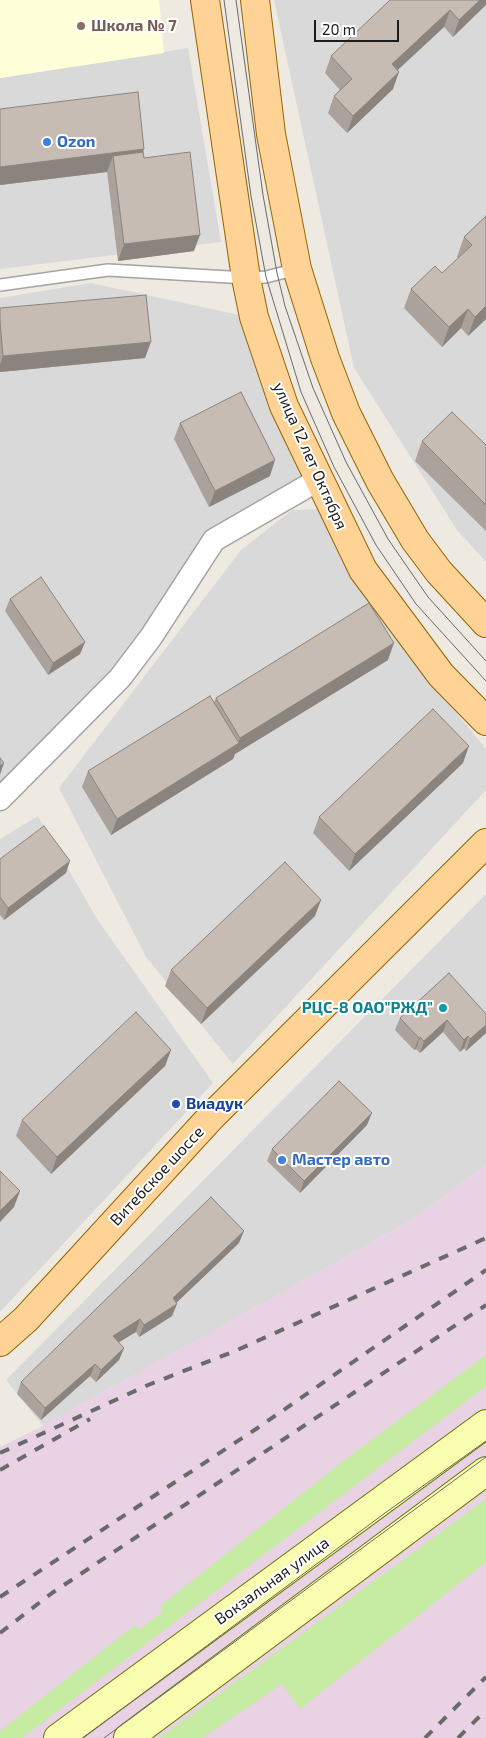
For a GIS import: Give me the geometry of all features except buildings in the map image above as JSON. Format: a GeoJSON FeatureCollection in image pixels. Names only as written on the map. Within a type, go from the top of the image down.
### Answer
{"type":"FeatureCollection","features":[{"type":"Feature","properties":{"kind":"main road","name":"улица 12 лет Октября"},"geometry":{"type":"LineString","coordinates":[[205,0],[246,278],[254,317],[284,406],[362,570],[441,675],[486,721]]}},
{"type":"Feature","properties":{"kind":"main road"},"geometry":{"type":"LineString","coordinates":[[255,0],[271,134],[297,269],[325,358],[342,404],[380,481],[415,540],[439,572],[486,623]]}},
{"type":"Feature","properties":{"kind":"main road","name":"Витебское шоссе"},"geometry":{"type":"LineString","coordinates":[[0,1342],[26,1319],[212,1117],[486,843]]}},
{"type":"Feature","properties":{"kind":"main road","name":"Вокзальная улица"},"geometry":{"type":"LineString","coordinates":[[58,1738],[486,1424]]}},
{"type":"Feature","properties":{"kind":"main road"},"geometry":{"type":"LineString","coordinates":[[128,1738],[486,1471]]}},
{"type":"Feature","properties":{"kind":"street"},"geometry":{"type":"LineString","coordinates":[[0,799],[120,678],[150,637],[214,540],[318,480]]}},
{"type":"Feature","properties":{"kind":"lane"},"geometry":{"type":"LineString","coordinates":[[0,285],[108,270],[246,278],[266,277],[297,269]]}},
{"type":"Feature","properties":{"kind":"shaded area","name":"Школа № 7"},"geometry":{"type":"Polygon","coordinates":[[[0,0],[159,0],[164,53],[0,78],[0,0]]]}},
{"type":"Feature","properties":{"kind":"shaded area"},"geometry":{"type":"Polygon","coordinates":[[[274,0],[486,0],[486,562],[457,530],[354,368],[274,0]]]}},
{"type":"Feature","properties":{"kind":"shaded area"},"geometry":{"type":"Polygon","coordinates":[[[188,48],[221,242],[0,269],[0,78],[188,48]]]}},
{"type":"Feature","properties":{"kind":"shaded area"},"geometry":{"type":"Polygon","coordinates":[[[91,283],[267,321],[303,476],[227,531],[38,772],[0,799],[0,298],[91,283]]]}},
{"type":"Feature","properties":{"kind":"shaded area"},"geometry":{"type":"Polygon","coordinates":[[[324,509],[384,623],[486,749],[486,790],[233,1064],[146,957],[59,788],[241,550],[292,510],[324,509]]]}},
{"type":"Feature","properties":{"kind":"shaded area"},"geometry":{"type":"Polygon","coordinates":[[[38,816],[97,919],[213,1083],[0,1312],[0,839],[38,816]]]}},
{"type":"Feature","properties":{"kind":"shaded area"},"geometry":{"type":"Polygon","coordinates":[[[486,894],[486,1165],[412,1220],[43,1426],[6,1380],[486,894]]]}},
{"type":"Feature","properties":{"kind":"shaded area"},"geometry":{"type":"Polygon","coordinates":[[[486,1165],[486,1738],[0,1738],[0,1447],[43,1426],[412,1220],[486,1165]]]}},
{"type":"Feature","properties":{"kind":"green space"},"geometry":{"type":"Polygon","coordinates":[[[486,1355],[486,1386],[22,1738],[0,1738],[0,1731],[135,1625],[139,1630],[163,1611],[160,1606],[346,1459],[486,1355]]]}},
{"type":"Feature","properties":{"kind":"green space"},"geometry":{"type":"Polygon","coordinates":[[[486,1499],[486,1562],[300,1709],[282,1684],[202,1738],[159,1738],[486,1499]]]}},
{"type":"Feature","properties":{"kind":"tram line"},"geometry":{"type":"LineString","coordinates":[[224,0],[251,196],[266,277],[301,392],[334,467],[376,545],[416,604],[486,681]]}},
{"type":"Feature","properties":{"kind":"tram line"},"geometry":{"type":"LineString","coordinates":[[236,0],[263,195],[277,273],[285,306],[313,388],[346,462],[388,539],[428,597],[486,661]]}},
{"type":"Feature","properties":{"kind":"tram line"},"geometry":{"type":"LineString","coordinates":[[83,1738],[385,1513],[486,1441]]}},
{"type":"Feature","properties":{"kind":"tram line"},"geometry":{"type":"LineString","coordinates":[[104,1738],[486,1457]]}},
{"type":"Feature","properties":{"kind":"railway"},"geometry":{"type":"LineString","coordinates":[[0,1453],[148,1385],[235,1351],[486,1238]]}},
{"type":"Feature","properties":{"kind":"railway"},"geometry":{"type":"LineString","coordinates":[[0,1597],[256,1429],[486,1270]]}},
{"type":"Feature","properties":{"kind":"railway"},"geometry":{"type":"LineString","coordinates":[[0,1633],[52,1593],[486,1305]]}},
{"type":"Feature","properties":{"kind":"railway"},"geometry":{"type":"LineString","coordinates":[[0,1470],[90,1419]]}},
{"type":"Feature","properties":{"kind":"railway"},"geometry":{"type":"LineString","coordinates":[[425,1738],[486,1677]]}},
{"type":"Feature","properties":{"kind":"railway"},"geometry":{"type":"LineString","coordinates":[[458,1738],[486,1710]]}},
{"type":"Feature","properties":{"kind":"place","name":"Школа № 7"},"geometry":{"type":"Point","coordinates":[81,26]}},
{"type":"Feature","properties":{"kind":"place","name":"Ozon"},"geometry":{"type":"Point","coordinates":[47,142]}},
{"type":"Feature","properties":{"kind":"place","name":"РЦС-8 ОАО\"РЖД\""},"geometry":{"type":"Point","coordinates":[443,1008]}},
{"type":"Feature","properties":{"kind":"place","name":"Виадук"},"geometry":{"type":"Point","coordinates":[176,1104]}},
{"type":"Feature","properties":{"kind":"place","name":"Мастер авто"},"geometry":{"type":"Point","coordinates":[282,1160]}}]}
